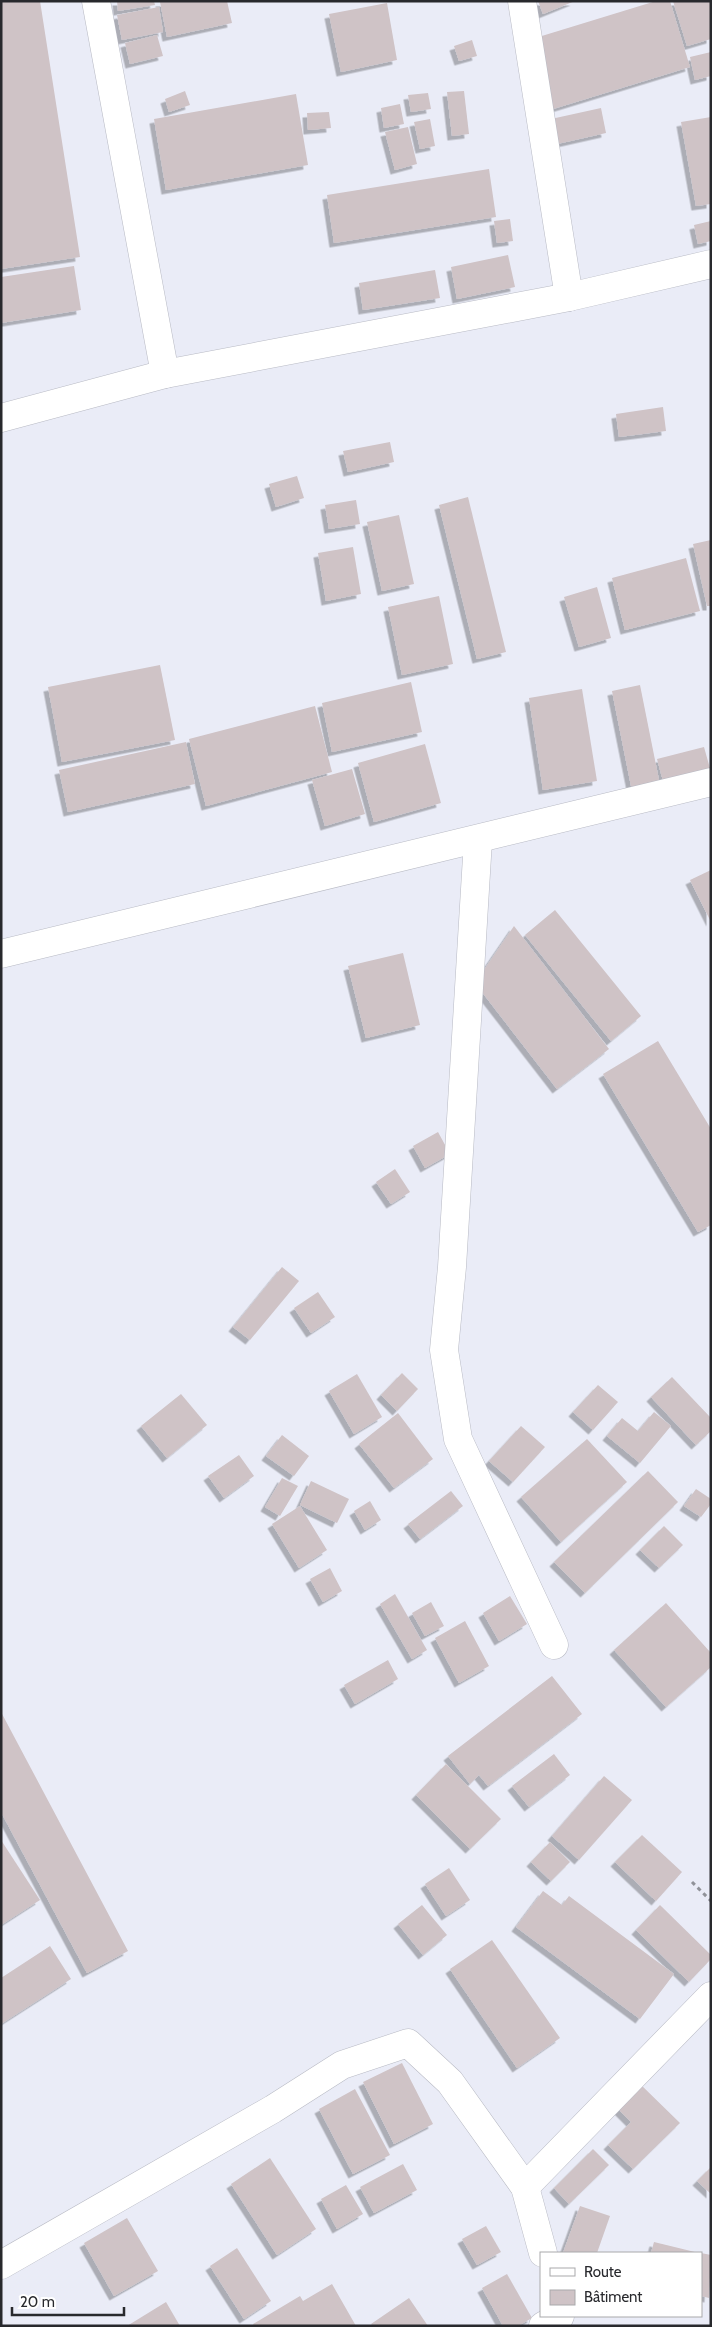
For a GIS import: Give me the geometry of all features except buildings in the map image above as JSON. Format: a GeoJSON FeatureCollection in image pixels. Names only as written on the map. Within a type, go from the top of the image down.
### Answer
{"type":"FeatureCollection","features":[{"type":"Feature","properties":{"kind":"street"},"geometry":{"type":"LineString","coordinates":[[96,1],[165,374]]}},
{"type":"Feature","properties":{"kind":"street"},"geometry":{"type":"LineString","coordinates":[[522,1],[570,297]]}},
{"type":"Feature","properties":{"kind":"street"},"geometry":{"type":"LineString","coordinates":[[1,418],[165,374],[570,297],[711,264]]}},
{"type":"Feature","properties":{"kind":"street"},"geometry":{"type":"LineString","coordinates":[[1,954],[478,840],[711,782]]}},
{"type":"Feature","properties":{"kind":"street"},"geometry":{"type":"LineString","coordinates":[[478,840],[452,1267],[444,1350],[458,1439],[554,1645]]}},
{"type":"Feature","properties":{"kind":"street"},"geometry":{"type":"LineString","coordinates":[[525,2187],[711,1996]]}},
{"type":"Feature","properties":{"kind":"street"},"geometry":{"type":"LineString","coordinates":[[1,2265],[273,2109],[342,2065],[408,2043],[450,2082],[525,2187],[544,2252]]}},
{"type":"Feature","properties":{"kind":"street"},"geometry":{"type":"LineString","coordinates":[[543,2326],[559,2317]]}},
{"type":"Feature","properties":{"kind":"path"},"geometry":{"type":"LineString","coordinates":[[692,1882],[711,1901]]}}]}
